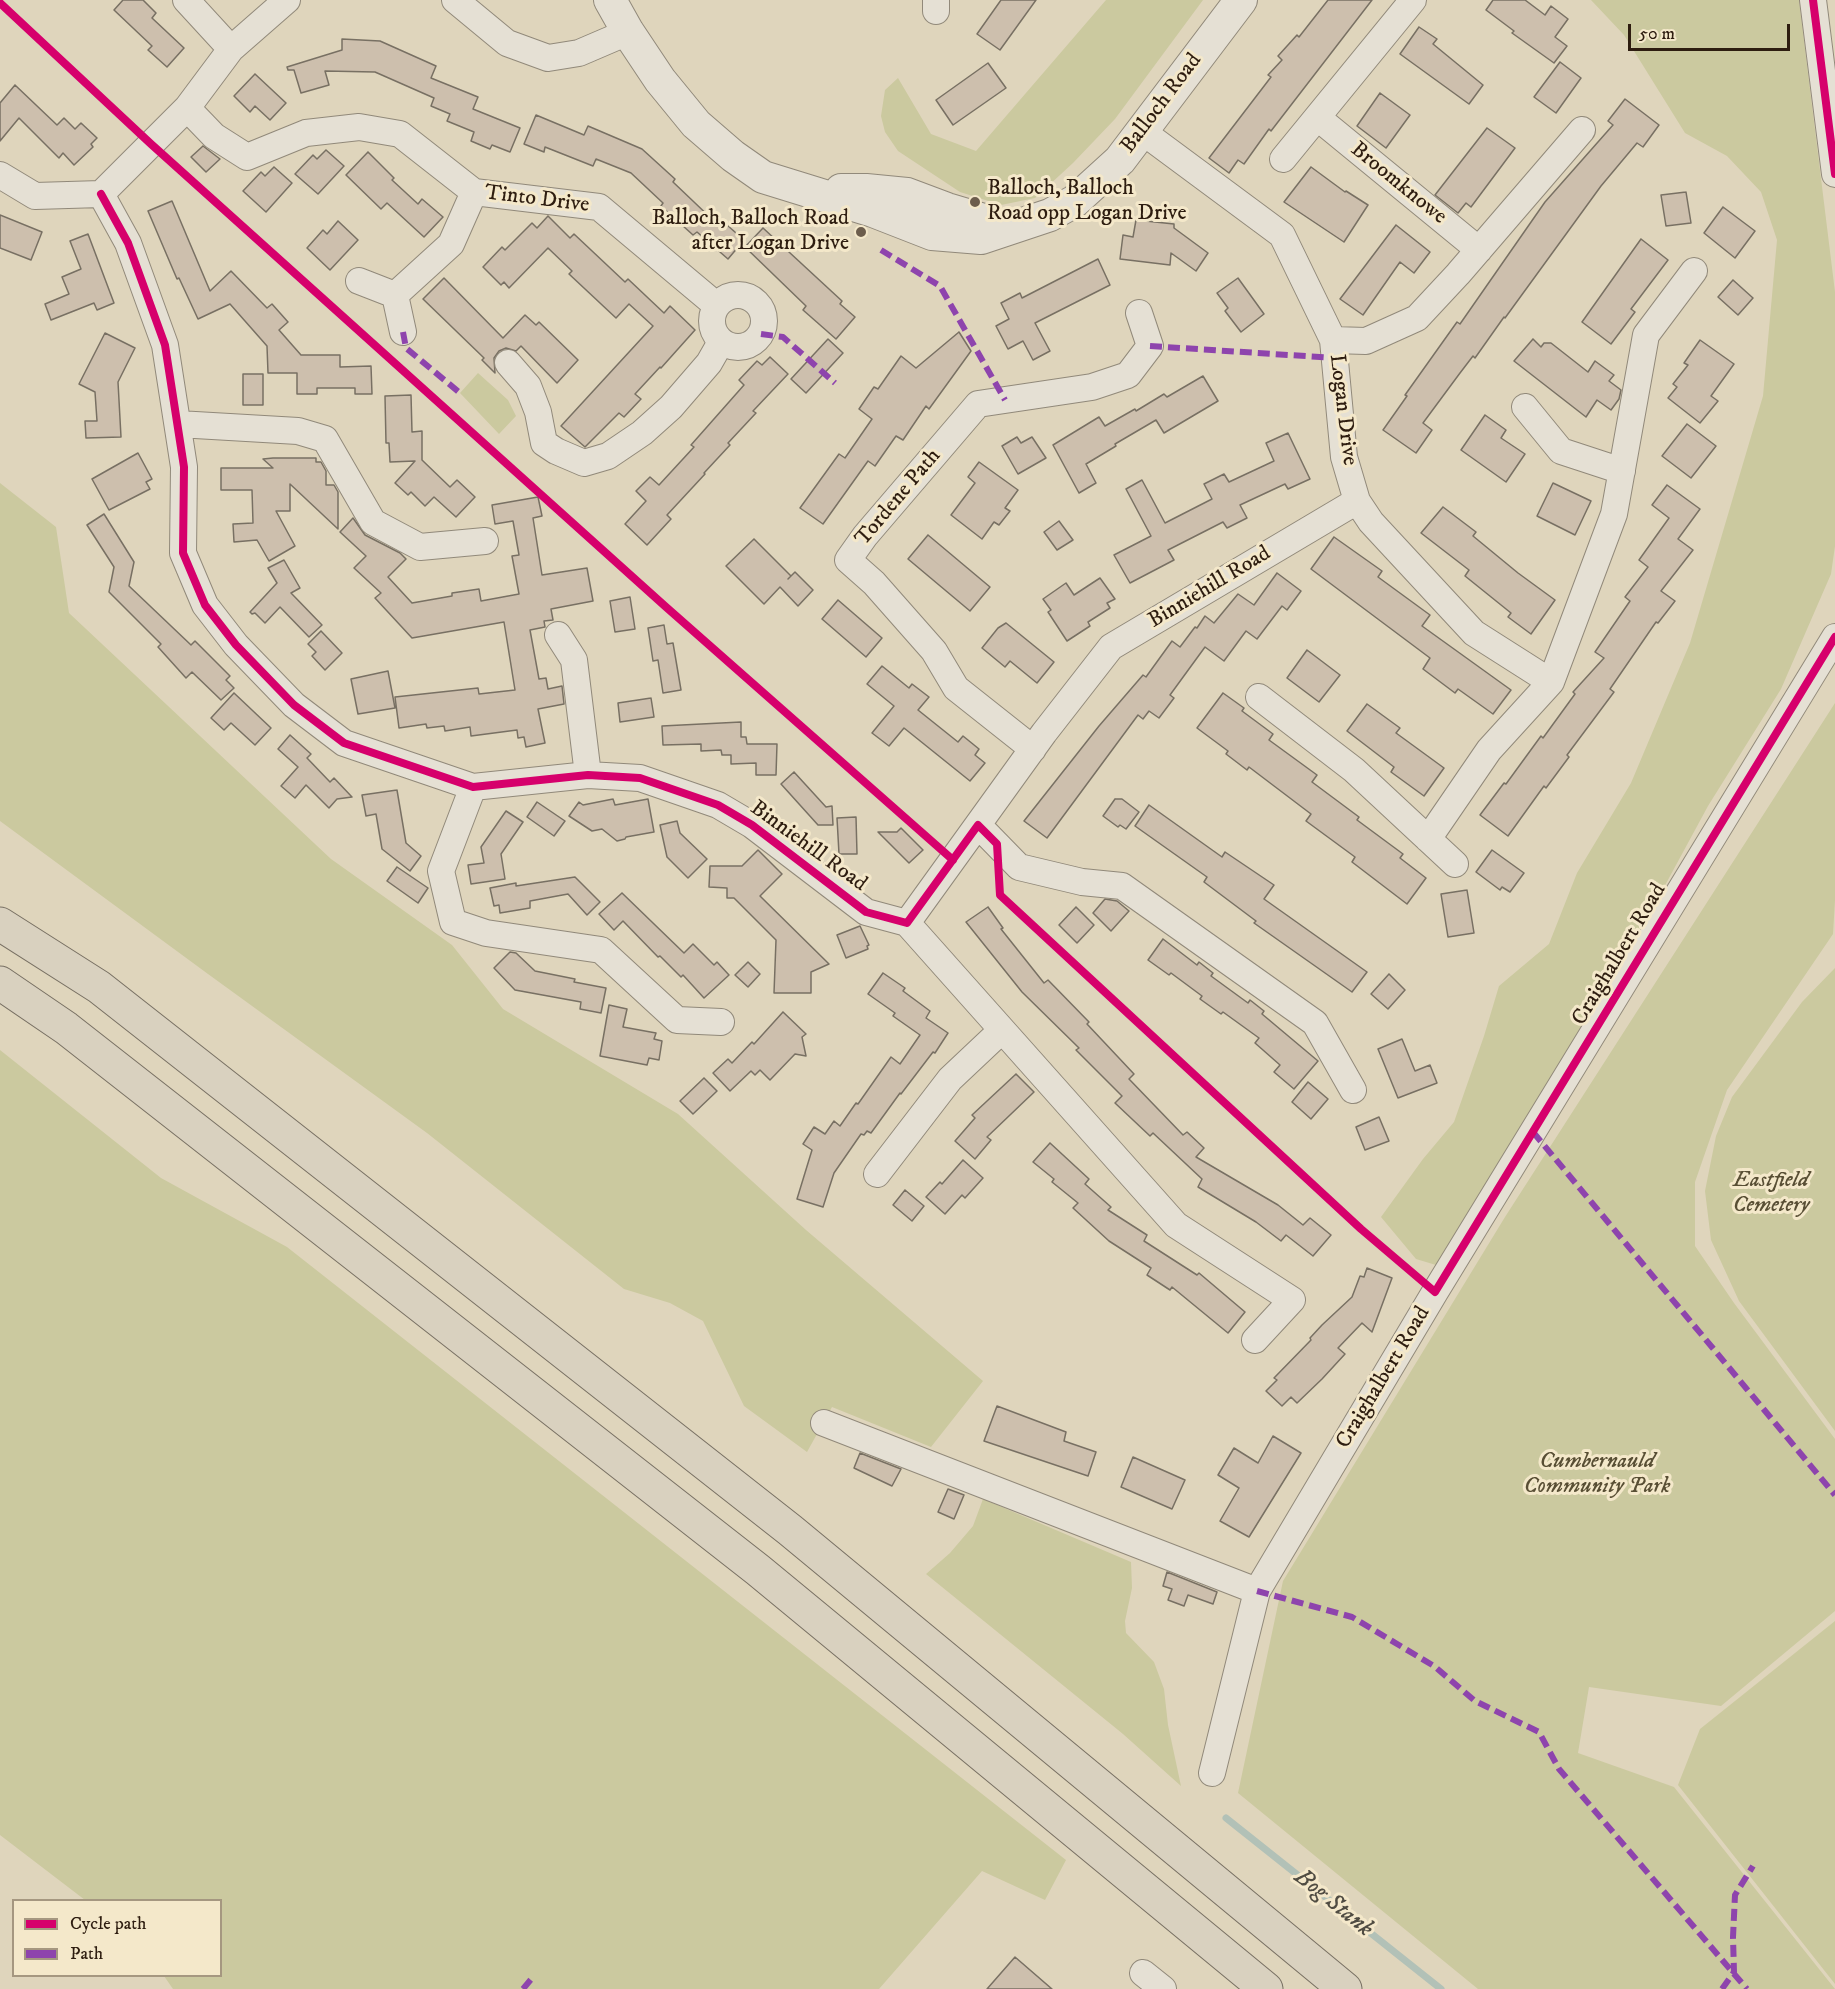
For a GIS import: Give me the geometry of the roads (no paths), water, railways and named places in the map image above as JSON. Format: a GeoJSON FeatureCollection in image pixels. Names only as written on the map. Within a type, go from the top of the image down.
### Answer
{"type":"FeatureCollection","features":[{"type":"Feature","properties":{"kind":"highway"},"geometry":{"type":"LineString","coordinates":[[0,924],[99,987],[790,1530],[1345,1989]]}},
{"type":"Feature","properties":{"kind":"highway"},"geometry":{"type":"LineString","coordinates":[[0,983],[66,1028],[758,1570],[1266,1989]]}},
{"type":"Feature","properties":{"kind":"street"},"geometry":{"type":"LineString","coordinates":[[186,0],[231,49]]}},
{"type":"Feature","properties":{"kind":"street"},"geometry":{"type":"LineString","coordinates":[[0,175],[35,196],[101,194],[187,108],[231,49],[287,0]]}},
{"type":"Feature","properties":{"kind":"street"},"geometry":{"type":"LineString","coordinates":[[455,0],[507,43],[548,58],[579,52],[628,33]]}},
{"type":"Feature","properties":{"kind":"street","name":"Balloch Road"},"geometry":{"type":"LineString","coordinates":[[610,0],[628,33],[660,80],[696,124],[733,156],[763,177],[813,191],[866,190],[907,194],[1009,228],[1050,215],[1075,201],[1120,160],[1241,0]]}},
{"type":"Feature","properties":{"kind":"street"},"geometry":{"type":"LineString","coordinates":[[1283,159],[1413,0]]}},
{"type":"Feature","properties":{"kind":"street"},"geometry":{"type":"LineString","coordinates":[[1813,0],[1835,174]]}},
{"type":"Feature","properties":{"kind":"street","name":"Tinto Drive"},"geometry":{"type":"LineString","coordinates":[[187,108],[214,136],[247,157],[306,133],[359,127],[400,134],[474,192],[599,207],[716,304]]}},
{"type":"Feature","properties":{"kind":"street","name":"Broomknowe"},"geometry":{"type":"LineString","coordinates":[[1317,118],[1479,250]]}},
{"type":"Feature","properties":{"kind":"street"},"geometry":{"type":"LineString","coordinates":[[1333,340],[1366,340],[1417,318],[1582,130]]}},
{"type":"Feature","properties":{"kind":"street","name":"Logan Drive"},"geometry":{"type":"LineString","coordinates":[[1143,132],[1282,235],[1333,340],[1344,457],[1357,501],[1371,522],[1474,633],[1551,682]]}},
{"type":"Feature","properties":{"kind":"street"},"geometry":{"type":"LineString","coordinates":[[395,295],[451,244],[474,192]]}},
{"type":"Feature","properties":{"kind":"street","name":"Binniehill Road"},"geometry":{"type":"LineString","coordinates":[[101,194],[128,243],[165,345],[184,467],[183,553],[206,605],[236,645],[294,705],[344,743],[473,787],[588,775],[640,778],[718,805],[752,825],[866,912],[907,923],[1033,749],[1111,647],[1357,501]]}},
{"type":"Feature","properties":{"kind":"street"},"geometry":{"type":"LineString","coordinates":[[1428,839],[1488,750],[1551,682],[1614,514],[1646,335],[1694,271]]}},
{"type":"Feature","properties":{"kind":"street"},"geometry":{"type":"LineString","coordinates":[[359,281],[395,295]]}},
{"type":"Feature","properties":{"kind":"street"},"geometry":{"type":"LineString","coordinates":[[736,294],[747,296],[757,302],[763,312],[764,323],[761,334],[754,343],[743,347],[732,347],[721,342],[711,324],[716,304],[725,297],[736,294]]}},
{"type":"Feature","properties":{"kind":"street"},"geometry":{"type":"LineString","coordinates":[[395,295],[404,332]]}},
{"type":"Feature","properties":{"kind":"street","name":"Tordene Path"},"geometry":{"type":"LineString","coordinates":[[1033,749],[956,688],[934,651],[874,583],[848,560],[865,536],[978,404],[1092,387],[1128,375],[1150,346],[1139,313]]}},
{"type":"Feature","properties":{"kind":"street"},"geometry":{"type":"LineString","coordinates":[[508,363],[528,386],[538,412],[544,443],[584,463],[608,456],[642,433],[671,407],[709,363],[721,342]]}},
{"type":"Feature","properties":{"kind":"street"},"geometry":{"type":"LineString","coordinates":[[1526,407],[1561,451],[1622,471]]}},
{"type":"Feature","properties":{"kind":"street"},"geometry":{"type":"LineString","coordinates":[[178,424],[298,431],[325,439],[373,522],[420,548],[485,541]]}},
{"type":"Feature","properties":{"kind":"street"},"geometry":{"type":"LineString","coordinates":[[558,635],[574,660],[588,775]]}},
{"type":"Feature","properties":{"kind":"street","name":"Craighalbert Road"},"geometry":{"type":"LineString","coordinates":[[1212,1773],[1257,1591],[1442,1282],[1835,637]]}},
{"type":"Feature","properties":{"kind":"street"},"geometry":{"type":"LineString","coordinates":[[1259,697],[1354,770],[1455,864]]}},
{"type":"Feature","properties":{"kind":"street"},"geometry":{"type":"LineString","coordinates":[[473,787],[441,870],[453,922],[486,933],[601,951],[677,1020],[721,1022]]}},
{"type":"Feature","properties":{"kind":"street"},"geometry":{"type":"LineString","coordinates":[[978,825],[1019,867],[1082,882],[1122,886],[1315,1023],[1353,1090]]}},
{"type":"Feature","properties":{"kind":"street"},"geometry":{"type":"LineString","coordinates":[[907,923],[1176,1225],[1292,1300],[1255,1340]]}},
{"type":"Feature","properties":{"kind":"street"},"geometry":{"type":"LineString","coordinates":[[877,1174],[950,1079],[1002,1030]]}},
{"type":"Feature","properties":{"kind":"street"},"geometry":{"type":"LineString","coordinates":[[824,1423],[1257,1591]]}},
{"type":"Feature","properties":{"kind":"street"},"geometry":{"type":"LineString","coordinates":[[1143,1973],[1162,1989]]}},
{"type":"Feature","properties":{"kind":"waterway","name":"Bog Stank"},"geometry":{"type":"LineString","coordinates":[[1226,1818],[1441,1989]]}},
{"type":"Feature","properties":{"kind":"place","name":"Balloch, Balloch Road opp Logan Drive"},"geometry":{"type":"Point","coordinates":[975,202]}},
{"type":"Feature","properties":{"kind":"place","name":"Balloch, Balloch Road after Logan Drive"},"geometry":{"type":"Point","coordinates":[861,232]}},
{"type":"Feature","properties":{"kind":"park label","name":"Eastfield Cemetery"},"geometry":{"type":"Point","coordinates":[1771,1194]}},
{"type":"Feature","properties":{"kind":"park label","name":"Cumbernauld Community Park"},"geometry":{"type":"Point","coordinates":[1597,1474]}}]}
